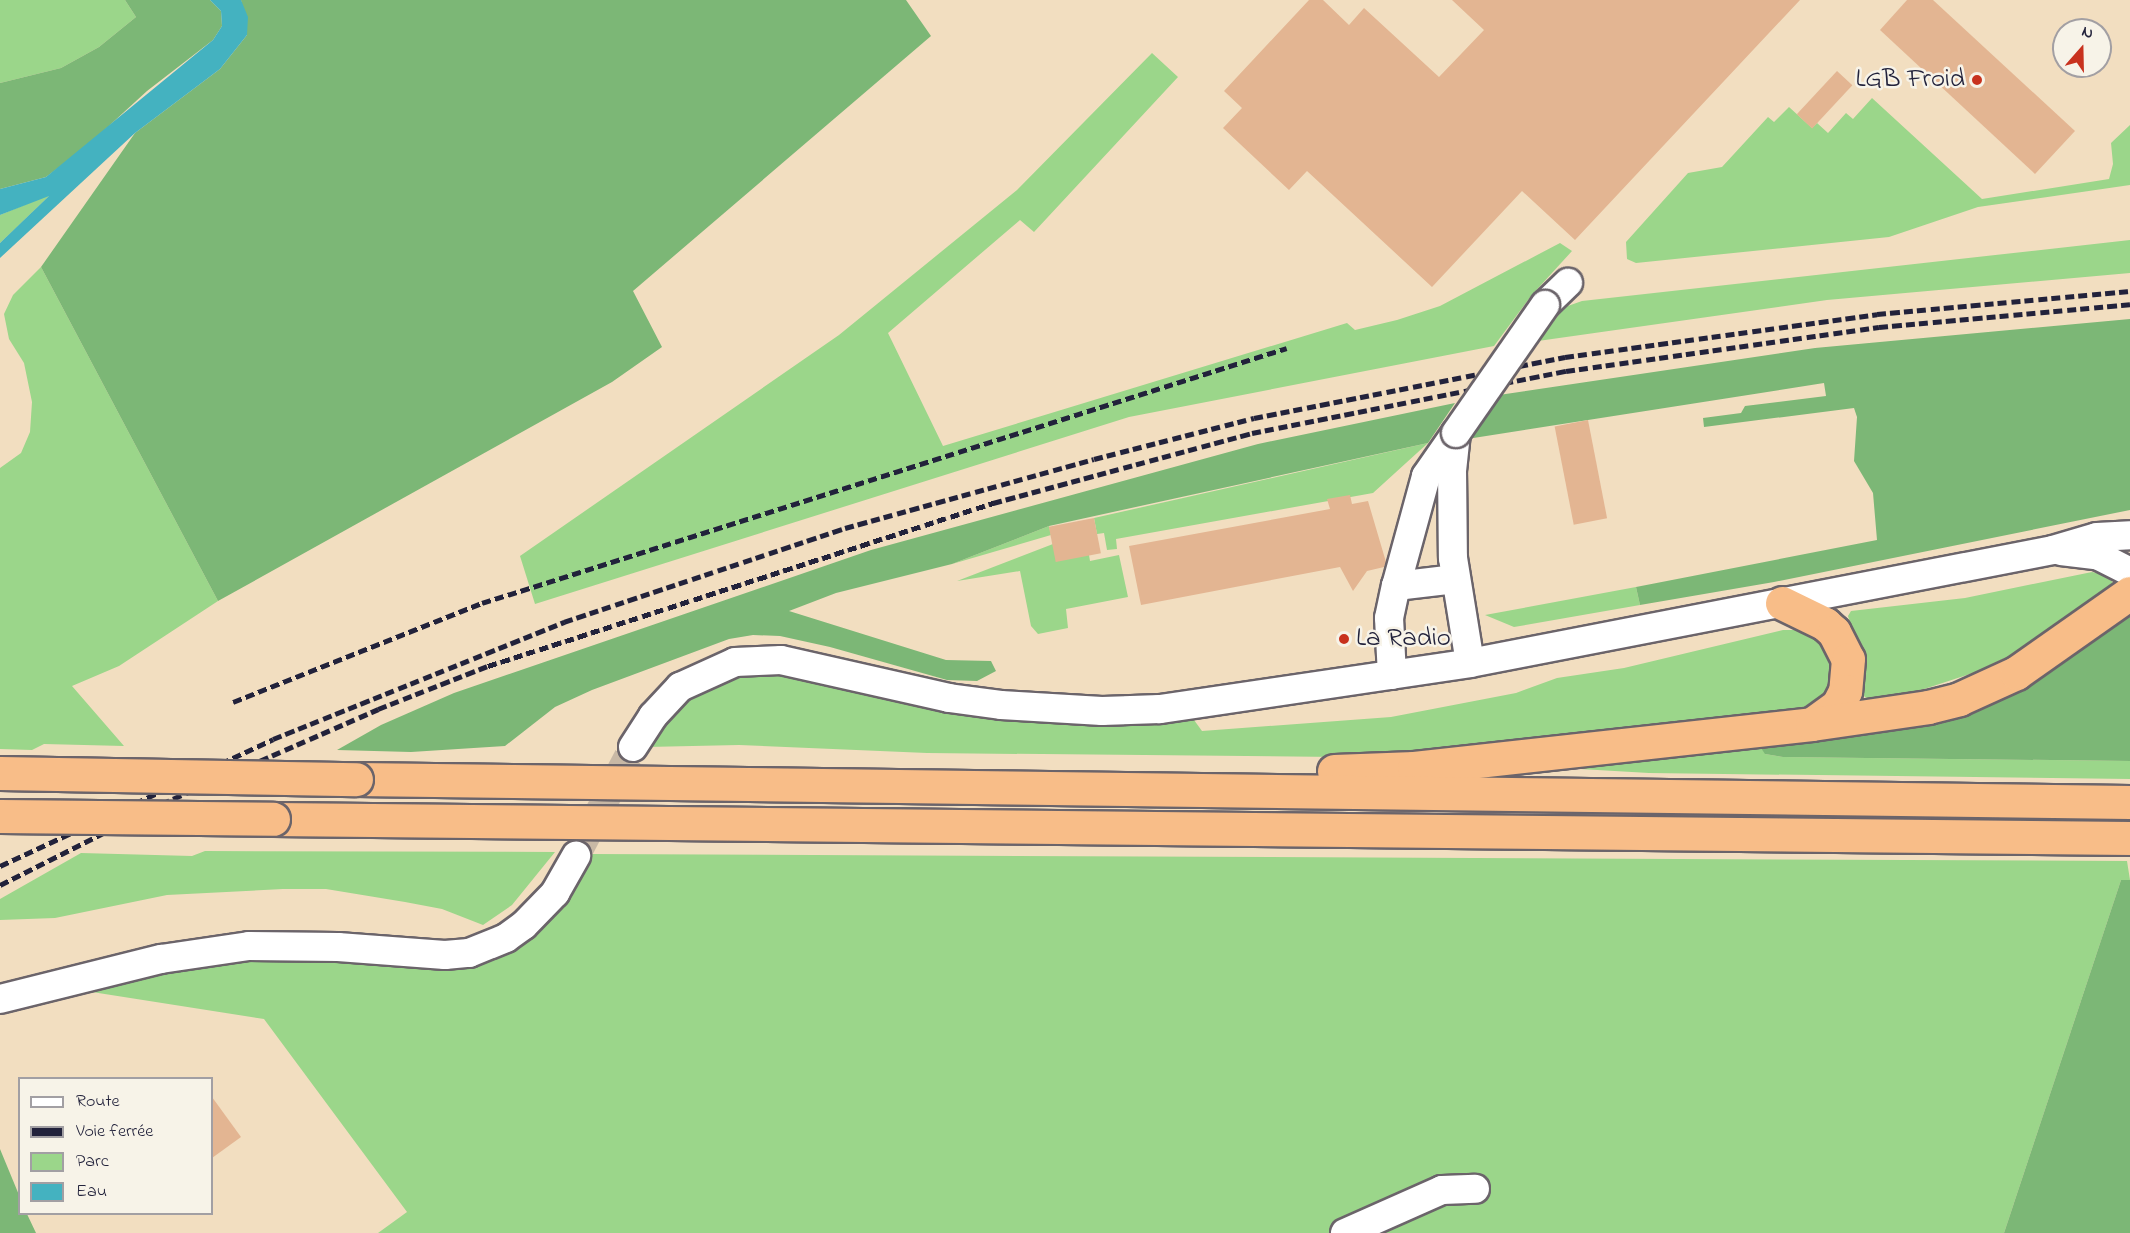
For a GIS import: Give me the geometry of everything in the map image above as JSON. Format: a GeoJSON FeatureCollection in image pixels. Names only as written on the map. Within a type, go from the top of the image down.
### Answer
{"type":"FeatureCollection","features":[{"type":"Feature","properties":{"kind":"highway"},"geometry":{"type":"LineString","coordinates":[[915,787],[1161,772],[1414,768],[1812,724],[1928,707],[1985,688],[2049,652],[2130,593]]}},
{"type":"Feature","properties":{"kind":"highway"},"geometry":{"type":"LineString","coordinates":[[1782,603],[1825,624],[1834,632],[1848,659],[1845,691],[1838,705],[1812,724]]}},
{"type":"Feature","properties":{"kind":"highway"},"geometry":{"type":"LineString","coordinates":[[0,773],[2130,802]]}},
{"type":"Feature","properties":{"kind":"highway"},"geometry":{"type":"LineString","coordinates":[[0,816],[2130,838]]}},
{"type":"Feature","properties":{"kind":"street"},"geometry":{"type":"LineString","coordinates":[[1392,675],[1389,618],[1426,476],[1545,305],[1568,283]]}},
{"type":"Feature","properties":{"kind":"street"},"geometry":{"type":"LineString","coordinates":[[1456,433],[1452,469],[1456,579],[1470,663]]}},
{"type":"Feature","properties":{"kind":"street"},"geometry":{"type":"LineString","coordinates":[[633,747],[653,716],[680,687],[713,669],[743,661],[781,660],[959,699],[1102,711],[1202,705],[1470,663],[2053,550],[2097,537],[2130,535]]}},
{"type":"Feature","properties":{"kind":"street"},"geometry":{"type":"LineString","coordinates":[[2053,550],[2100,556],[2130,572]]}},
{"type":"Feature","properties":{"kind":"street"},"geometry":{"type":"LineString","coordinates":[[1396,586],[1456,579]]}},
{"type":"Feature","properties":{"kind":"street"},"geometry":{"type":"LineString","coordinates":[[0,999],[161,959],[240,947],[294,945],[408,954],[469,953],[506,938],[524,926],[555,893],[576,856]]}},
{"type":"Feature","properties":{"kind":"street"},"geometry":{"type":"LineString","coordinates":[[1345,1233],[1442,1190],[1475,1189]]}},
{"type":"Feature","properties":{"kind":"green space"},"geometry":{"type":"Polygon","coordinates":[[[0,0],[125,0],[136,17],[99,47],[61,68],[0,83],[0,0]]]}},
{"type":"Feature","properties":{"kind":"green space"},"geometry":{"type":"Polygon","coordinates":[[[125,0],[210,0],[221,11],[222,26],[213,40],[147,91],[87,146],[46,177],[0,189],[0,83],[61,68],[99,47],[136,17],[125,0]]]}},
{"type":"Feature","properties":{"kind":"green space"},"geometry":{"type":"Polygon","coordinates":[[[241,0],[906,0],[931,36],[633,291],[662,347],[612,382],[218,601],[41,267],[135,133],[220,69],[247,35],[241,0]]]}},
{"type":"Feature","properties":{"kind":"green space"},"geometry":{"type":"Polygon","coordinates":[[[1152,53],[1178,77],[1034,232],[1020,220],[888,333],[943,446],[1347,323],[1355,330],[1397,320],[1440,306],[1560,243],[1572,251],[1531,296],[1494,346],[1129,417],[535,604],[520,556],[839,335],[1017,190],[1152,53]]]}},
{"type":"Feature","properties":{"kind":"green space"},"geometry":{"type":"Polygon","coordinates":[[[1872,98],[1982,199],[2109,179],[2113,164],[2111,143],[2130,125],[2130,185],[1978,207],[1889,237],[1636,263],[1627,259],[1626,242],[1688,173],[1722,167],[1768,117],[1774,122],[1789,107],[1812,128],[1817,123],[1828,133],[1846,113],[1853,119],[1872,98]]]}},
{"type":"Feature","properties":{"kind":"green space"},"geometry":{"type":"Polygon","coordinates":[[[51,194],[18,226],[0,243],[0,215],[51,194]]]}},
{"type":"Feature","properties":{"kind":"green space"},"geometry":{"type":"Polygon","coordinates":[[[2130,240],[2130,273],[1827,300],[1538,341],[1565,307],[1582,301],[2130,240]]]}},
{"type":"Feature","properties":{"kind":"green space"},"geometry":{"type":"Polygon","coordinates":[[[41,267],[218,601],[119,666],[72,686],[124,746],[44,744],[32,750],[0,749],[0,468],[21,453],[30,432],[32,402],[24,363],[9,339],[4,314],[13,295],[41,267]]]}},
{"type":"Feature","properties":{"kind":"green space"},"geometry":{"type":"Polygon","coordinates":[[[2130,319],[2130,510],[1774,582],[1640,605],[1636,587],[1877,540],[1873,493],[1854,461],[1857,417],[1854,408],[1704,427],[1703,418],[1741,413],[1745,406],[1826,396],[1824,383],[1467,439],[1499,395],[1815,348],[2130,319]]]}},
{"type":"Feature","properties":{"kind":"green space"},"geometry":{"type":"Polygon","coordinates":[[[1455,403],[1428,443],[1049,526],[952,564],[836,593],[789,611],[946,660],[991,661],[996,671],[977,681],[947,680],[830,647],[780,636],[753,635],[729,639],[592,690],[555,707],[505,746],[411,752],[337,750],[381,725],[454,693],[871,550],[1258,444],[1455,403]]]}},
{"type":"Feature","properties":{"kind":"green space"},"geometry":{"type":"Polygon","coordinates":[[[1428,443],[1373,493],[1116,539],[1117,549],[1107,550],[1104,533],[1097,534],[1094,518],[1428,443]]]}},
{"type":"Feature","properties":{"kind":"green space"},"geometry":{"type":"Polygon","coordinates":[[[1049,526],[1051,535],[952,564],[1049,526]]]}},
{"type":"Feature","properties":{"kind":"green space"},"geometry":{"type":"Polygon","coordinates":[[[1053,544],[1089,555],[1090,561],[1119,555],[1128,597],[1066,609],[1068,628],[1038,634],[1031,626],[1020,571],[957,581],[1053,544]]]}},
{"type":"Feature","properties":{"kind":"green space"},"geometry":{"type":"Polygon","coordinates":[[[2092,572],[2106,575],[2117,587],[2015,653],[1976,672],[1912,693],[1868,699],[1861,694],[1863,671],[1848,616],[1851,611],[1965,598],[2092,572]]]}},
{"type":"Feature","properties":{"kind":"green space"},"geometry":{"type":"Polygon","coordinates":[[[1636,587],[1640,605],[1514,627],[1485,615],[1636,587]]]}},
{"type":"Feature","properties":{"kind":"green space"},"geometry":{"type":"Polygon","coordinates":[[[2130,609],[2130,761],[1783,757],[1765,754],[1761,748],[1762,744],[1807,737],[1896,729],[1966,710],[2130,609]]]}},
{"type":"Feature","properties":{"kind":"green space"},"geometry":{"type":"Polygon","coordinates":[[[1783,630],[1803,630],[1819,638],[1833,665],[1829,687],[1810,708],[1764,717],[1668,723],[1402,754],[1339,757],[927,753],[739,745],[646,747],[687,694],[757,670],[1144,722],[1194,720],[1202,731],[1391,717],[1516,693],[1557,678],[1624,668],[1783,630]]]}},
{"type":"Feature","properties":{"kind":"green space"},"geometry":{"type":"Polygon","coordinates":[[[1771,739],[1765,754],[1783,757],[2130,761],[2130,779],[1649,773],[1563,768],[1771,739]]]}},
{"type":"Feature","properties":{"kind":"green space"},"geometry":{"type":"Polygon","coordinates":[[[205,851],[555,852],[512,905],[483,925],[442,909],[326,889],[167,895],[55,918],[0,920],[0,899],[81,853],[192,856],[205,851]]]}},
{"type":"Feature","properties":{"kind":"green space"},"geometry":{"type":"Polygon","coordinates":[[[589,854],[2127,861],[2130,880],[2121,880],[2004,1233],[378,1233],[407,1212],[264,1019],[92,992],[92,985],[213,961],[268,958],[465,965],[589,854]]]}},
{"type":"Feature","properties":{"kind":"green space"},"geometry":{"type":"Polygon","coordinates":[[[2121,880],[2130,880],[2130,1233],[2004,1233],[2121,880]]]}},
{"type":"Feature","properties":{"kind":"green space"},"geometry":{"type":"Polygon","coordinates":[[[0,1149],[18,1193],[18,1215],[27,1215],[36,1233],[0,1233],[0,1149]]]}},
{"type":"Feature","properties":{"kind":"water"},"geometry":{"type":"Polygon","coordinates":[[[210,0],[241,0],[248,17],[247,35],[220,69],[135,133],[0,258],[0,243],[49,196],[0,215],[0,189],[46,177],[213,40],[222,26],[221,11],[210,0]]]}},
{"type":"Feature","properties":{"kind":"building"},"geometry":{"type":"Polygon","coordinates":[[[1309,0],[1323,0],[1349,25],[1364,8],[1439,77],[1484,30],[1452,0],[1800,0],[1575,240],[1522,191],[1432,287],[1307,171],[1289,190],[1223,128],[1242,108],[1224,91],[1309,0]]]}},
{"type":"Feature","properties":{"kind":"building","name":"LGB Froid"},"geometry":{"type":"Polygon","coordinates":[[[1907,0],[1933,0],[2075,131],[2035,174],[1880,30],[1907,0]]]}},
{"type":"Feature","properties":{"kind":"building"},"geometry":{"type":"Polygon","coordinates":[[[1837,71],[1852,85],[1812,128],[1797,114],[1837,71]]]}},
{"type":"Feature","properties":{"kind":"building"},"geometry":{"type":"Polygon","coordinates":[[[1588,420],[1607,518],[1574,525],[1555,426],[1588,420]]]}},
{"type":"Feature","properties":{"kind":"building"},"geometry":{"type":"Polygon","coordinates":[[[1350,495],[1352,504],[1368,501],[1386,562],[1384,567],[1367,571],[1353,591],[1340,567],[1141,605],[1129,546],[1330,509],[1327,499],[1350,495]]]}},
{"type":"Feature","properties":{"kind":"building"},"geometry":{"type":"Polygon","coordinates":[[[1094,518],[1101,553],[1056,562],[1049,527],[1094,518]]]}},
{"type":"Feature","properties":{"kind":"building"},"geometry":{"type":"Polygon","coordinates":[[[213,1098],[241,1137],[213,1157],[213,1098]]]}},
{"type":"Feature","properties":{"kind":"tunnel"},"geometry":{"type":"LineString","coordinates":[[576,856],[633,747]]}},
{"type":"Feature","properties":{"kind":"railway"},"geometry":{"type":"LineString","coordinates":[[0,866],[273,739],[564,622],[845,528],[1094,459],[1254,418],[1565,357],[1877,314],[2130,291]]}},
{"type":"Feature","properties":{"kind":"railway"},"geometry":{"type":"LineString","coordinates":[[0,885],[161,804],[378,709],[488,666],[993,503],[1252,433],[1566,371],[1879,327],[2130,304]]}},
{"type":"Feature","properties":{"kind":"railway"},"geometry":{"type":"LineString","coordinates":[[233,702],[482,603],[1287,348]]}},
{"type":"Feature","properties":{"kind":"place","name":"LGB Froid"},"geometry":{"type":"Point","coordinates":[1977,80]}},
{"type":"Feature","properties":{"kind":"place","name":"La Radio"},"geometry":{"type":"Point","coordinates":[1344,639]}}]}
